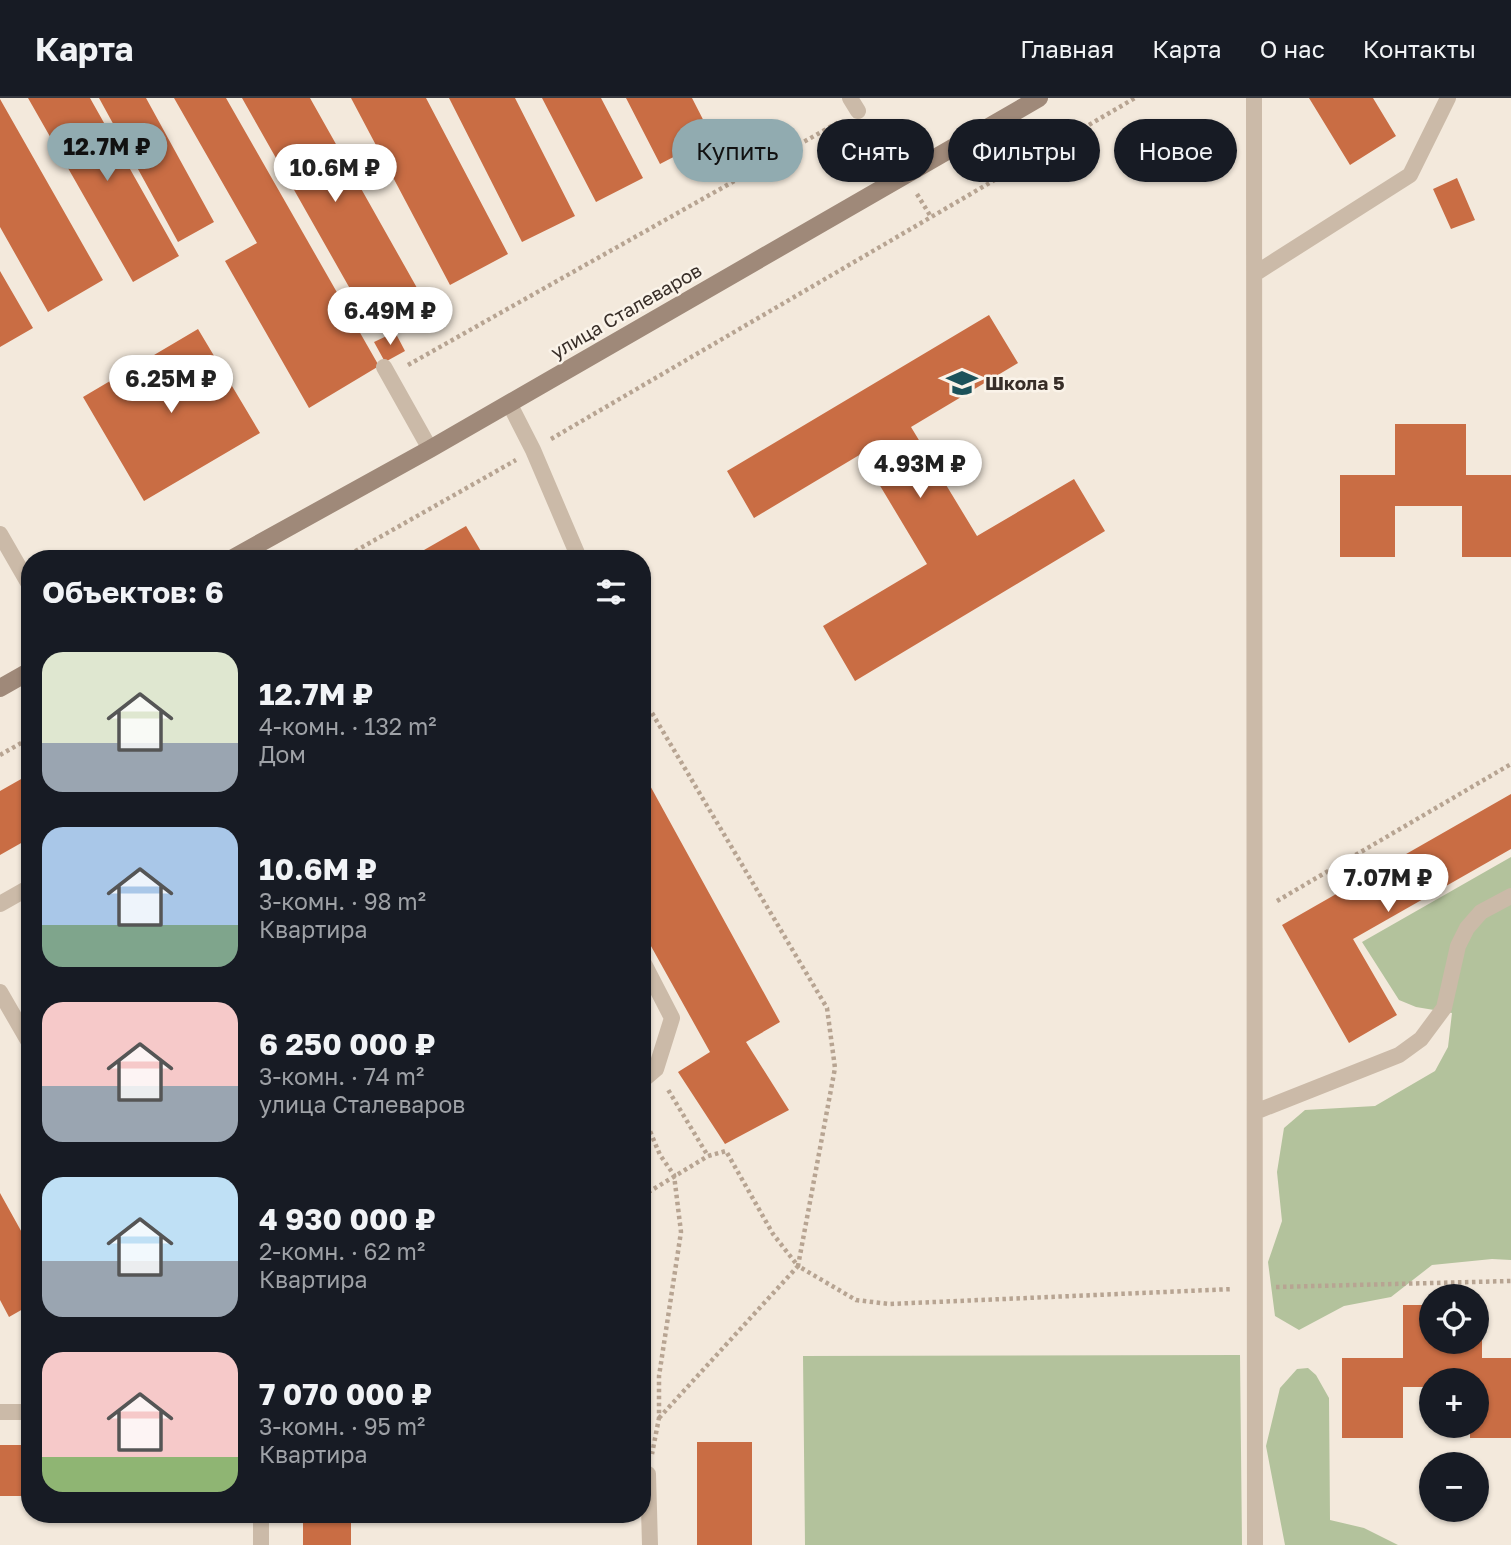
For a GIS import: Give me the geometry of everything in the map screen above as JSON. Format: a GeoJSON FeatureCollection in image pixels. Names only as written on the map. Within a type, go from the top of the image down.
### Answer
{"type":"FeatureCollection","features":[{"type":"Feature","properties":{"kind":"main road","name":"улица Сталеваров"},"geometry":{"type":"LineString","coordinates":[[247,550],[430,449],[1040,98]]}},
{"type":"Feature","properties":{"kind":"main road"},"geometry":{"type":"LineString","coordinates":[[0,688],[21,676]]}},
{"type":"Feature","properties":{"kind":"lane"},"geometry":{"type":"LineString","coordinates":[[1254,98],[1255,1545]]}},
{"type":"Feature","properties":{"kind":"lane"},"geometry":{"type":"LineString","coordinates":[[1256,273],[1410,175],[1448,98]]}},
{"type":"Feature","properties":{"kind":"lane"},"geometry":{"type":"LineString","coordinates":[[386,372],[430,449]]}},
{"type":"Feature","properties":{"kind":"lane"},"geometry":{"type":"LineString","coordinates":[[509,403],[533,450],[576,550]]}},
{"type":"Feature","properties":{"kind":"lane"},"geometry":{"type":"LineString","coordinates":[[0,534],[21,570]]}},
{"type":"Feature","properties":{"kind":"lane"},"geometry":{"type":"LineString","coordinates":[[0,904],[21,892]]}},
{"type":"Feature","properties":{"kind":"lane"},"geometry":{"type":"LineString","coordinates":[[1255,1112],[1399,1055],[1421,1039],[1444,1008],[1458,946],[1467,928],[1481,912],[1511,896]]}},
{"type":"Feature","properties":{"kind":"lane"},"geometry":{"type":"LineString","coordinates":[[651,977],[672,1018],[656,1069],[651,1073]]}},
{"type":"Feature","properties":{"kind":"lane"},"geometry":{"type":"LineString","coordinates":[[0,992],[21,1028]]}},
{"type":"Feature","properties":{"kind":"lane"},"geometry":{"type":"LineString","coordinates":[[1,1410],[21,1411]]}},
{"type":"Feature","properties":{"kind":"lane"},"geometry":{"type":"LineString","coordinates":[[261,1523],[261,1545]]}},
{"type":"Feature","properties":{"kind":"lane"},"geometry":{"type":"LineString","coordinates":[[649,1523],[649,1545]]}},
{"type":"Feature","properties":{"kind":"path"},"geometry":{"type":"LineString","coordinates":[[358,550],[1135,98]]}},
{"type":"Feature","properties":{"kind":"path"},"geometry":{"type":"LineString","coordinates":[[386,372],[854,105]]}},
{"type":"Feature","properties":{"kind":"path"},"geometry":{"type":"LineString","coordinates":[[651,711],[827,1008],[835,1068],[798,1266],[659,1418]]}},
{"type":"Feature","properties":{"kind":"path"},"geometry":{"type":"LineString","coordinates":[[0,755],[21,743]]}},
{"type":"Feature","properties":{"kind":"path"},"geometry":{"type":"LineString","coordinates":[[1255,913],[1511,764]]}},
{"type":"Feature","properties":{"kind":"path"},"geometry":{"type":"LineString","coordinates":[[656,1069],[708,1156]]}},
{"type":"Feature","properties":{"kind":"path"},"geometry":{"type":"LineString","coordinates":[[651,1134],[660,1155],[674,1175],[681,1232],[659,1376],[659,1418],[651,1459]]}},
{"type":"Feature","properties":{"kind":"path"},"geometry":{"type":"LineString","coordinates":[[651,1190],[708,1156],[726,1151],[773,1234],[798,1266],[856,1300],[889,1304],[1319,1284],[1511,1281]]}},
{"type":"Feature","properties":{"kind":"green space"},"geometry":{"type":"Polygon","coordinates":[[[1511,857],[1511,1260],[1492,1259],[1432,1265],[1391,1297],[1344,1306],[1299,1330],[1275,1316],[1268,1262],[1282,1221],[1277,1172],[1284,1128],[1305,1110],[1375,1106],[1435,1071],[1448,1047],[1452,1013],[1416,1007],[1399,1000],[1362,942],[1511,857]]]}},
{"type":"Feature","properties":{"kind":"green space"},"geometry":{"type":"Polygon","coordinates":[[[1240,1355],[1242,1545],[805,1545],[803,1356],[1240,1355]]]}},
{"type":"Feature","properties":{"kind":"green space"},"geometry":{"type":"Polygon","coordinates":[[[1308,1368],[1316,1375],[1329,1398],[1330,1520],[1364,1528],[1398,1545],[1285,1545],[1266,1446],[1280,1388],[1297,1369],[1308,1368]]]}},
{"type":"Feature","properties":{"kind":"building"},"geometry":{"type":"Polygon","coordinates":[[[28,98],[90,98],[179,256],[133,282],[28,98]]]}},
{"type":"Feature","properties":{"kind":"building"},"geometry":{"type":"Polygon","coordinates":[[[99,98],[146,98],[214,222],[178,242],[99,98]]]}},
{"type":"Feature","properties":{"kind":"building"},"geometry":{"type":"Polygon","coordinates":[[[174,98],[226,98],[379,366],[309,408],[225,261],[257,243],[174,98]]]}},
{"type":"Feature","properties":{"kind":"building"},"geometry":{"type":"Polygon","coordinates":[[[242,98],[310,98],[421,295],[370,324],[242,98]]]}},
{"type":"Feature","properties":{"kind":"building"},"geometry":{"type":"Polygon","coordinates":[[[351,98],[426,98],[508,254],[450,285],[351,98]]]}},
{"type":"Feature","properties":{"kind":"building"},"geometry":{"type":"Polygon","coordinates":[[[449,98],[515,98],[575,216],[522,242],[449,98]]]}},
{"type":"Feature","properties":{"kind":"building"},"geometry":{"type":"Polygon","coordinates":[[[542,98],[601,98],[643,178],[596,202],[542,98]]]}},
{"type":"Feature","properties":{"kind":"building"},"geometry":{"type":"Polygon","coordinates":[[[626,98],[692,98],[703,119],[672,119],[672,158],[660,164],[626,98]]]}},
{"type":"Feature","properties":{"kind":"building"},"geometry":{"type":"Polygon","coordinates":[[[1309,98],[1373,98],[1396,136],[1350,165],[1309,98]]]}},
{"type":"Feature","properties":{"kind":"building"},"geometry":{"type":"Polygon","coordinates":[[[0,99],[103,280],[48,312],[0,227],[0,99]]]}},
{"type":"Feature","properties":{"kind":"building"},"geometry":{"type":"Polygon","coordinates":[[[1457,178],[1475,220],[1451,229],[1433,189],[1457,178]]]}},
{"type":"Feature","properties":{"kind":"building"},"geometry":{"type":"Polygon","coordinates":[[[0,271],[33,328],[0,347],[0,271]]]}},
{"type":"Feature","properties":{"kind":"building"},"geometry":{"type":"Polygon","coordinates":[[[989,315],[1018,363],[911,427],[977,536],[1074,479],[1105,531],[855,681],[823,626],[927,564],[861,454],[754,518],[727,471],[989,315]]]}},
{"type":"Feature","properties":{"kind":"building"},"geometry":{"type":"Polygon","coordinates":[[[198,329],[260,433],[144,501],[83,397],[198,329]]]}},
{"type":"Feature","properties":{"kind":"building"},"geometry":{"type":"Polygon","coordinates":[[[395,332],[405,351],[385,362],[374,342],[395,332]]]}},
{"type":"Feature","properties":{"kind":"building"},"geometry":{"type":"Polygon","coordinates":[[[1395,424],[1466,424],[1466,475],[1511,475],[1511,557],[1462,557],[1462,506],[1395,506],[1395,557],[1340,557],[1340,475],[1395,475],[1395,424]]]}},
{"type":"Feature","properties":{"kind":"building"},"geometry":{"type":"Polygon","coordinates":[[[466,526],[480,550],[424,550],[466,526]]]}},
{"type":"Feature","properties":{"kind":"building"},"geometry":{"type":"Polygon","coordinates":[[[21,779],[21,843],[0,855],[0,791],[21,779]]]}},
{"type":"Feature","properties":{"kind":"building"},"geometry":{"type":"Polygon","coordinates":[[[651,787],[780,1022],[746,1042],[789,1110],[725,1144],[678,1072],[710,1052],[651,946],[651,787]]]}},
{"type":"Feature","properties":{"kind":"building"},"geometry":{"type":"Polygon","coordinates":[[[1511,794],[1511,849],[1353,939],[1397,1015],[1349,1043],[1282,925],[1511,794]]]}},
{"type":"Feature","properties":{"kind":"building"},"geometry":{"type":"Polygon","coordinates":[[[0,1193],[21,1231],[21,1310],[9,1317],[0,1300],[0,1193]]]}},
{"type":"Feature","properties":{"kind":"building"},"geometry":{"type":"Polygon","coordinates":[[[1403,1305],[1419,1305],[1419,1354],[1482,1354],[1482,1358],[1511,1358],[1511,1438],[1489,1438],[1489,1368],[1419,1368],[1419,1387],[1403,1387],[1403,1438],[1342,1438],[1342,1358],[1403,1358],[1403,1305]]]}},
{"type":"Feature","properties":{"kind":"building"},"geometry":{"type":"Polygon","coordinates":[[[697,1442],[752,1442],[752,1545],[697,1545],[697,1442]]]}},
{"type":"Feature","properties":{"kind":"building"},"geometry":{"type":"Polygon","coordinates":[[[0,1445],[21,1445],[21,1496],[0,1496],[0,1445]]]}},
{"type":"Feature","properties":{"kind":"building"},"geometry":{"type":"Polygon","coordinates":[[[303,1523],[351,1523],[351,1545],[303,1545],[303,1523]]]}},
{"type":"Feature","properties":{"kind":"place","name":"Школа 5"},"geometry":{"type":"Point","coordinates":[962,383]}}]}
